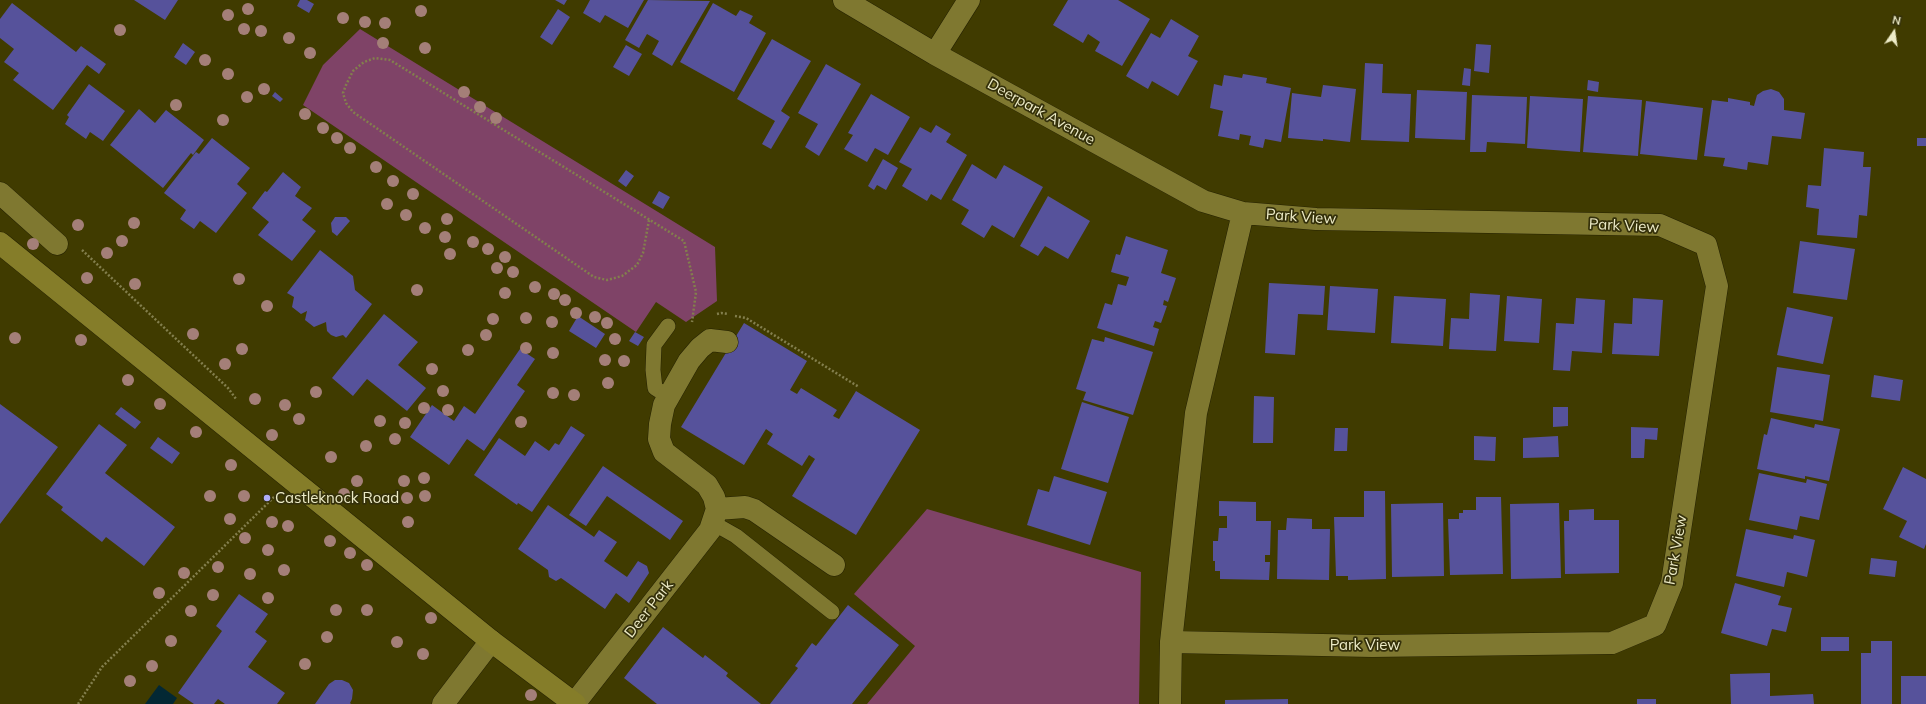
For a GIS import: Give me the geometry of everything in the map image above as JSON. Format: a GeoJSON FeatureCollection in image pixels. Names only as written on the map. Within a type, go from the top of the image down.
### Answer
{"type":"FeatureCollection","features":[{"type":"Feature","properties":{"kind":"main road"},"geometry":{"type":"LineString","coordinates":[[0,242],[491,641],[574,704]]}},
{"type":"Feature","properties":{"kind":"street","name":"Deerpark Avenue"},"geometry":{"type":"LineString","coordinates":[[844,0],[935,54],[1203,201],[1243,213]]}},
{"type":"Feature","properties":{"kind":"street"},"geometry":{"type":"LineString","coordinates":[[935,54],[969,0]]}},
{"type":"Feature","properties":{"kind":"street"},"geometry":{"type":"LineString","coordinates":[[0,193],[57,244]]}},
{"type":"Feature","properties":{"kind":"street"},"geometry":{"type":"LineString","coordinates":[[1170,703],[1171,642],[1196,413],[1243,213]]}},
{"type":"Feature","properties":{"kind":"street","name":"Park View"},"geometry":{"type":"LineString","coordinates":[[1171,642],[1372,646],[1612,643],[1655,625],[1672,583],[1718,286],[1706,245],[1660,225],[1316,219],[1243,213]]}},
{"type":"Feature","properties":{"kind":"street"},"geometry":{"type":"LineString","coordinates":[[727,342],[710,340],[700,348],[689,361],[664,405],[659,439],[664,452],[707,485],[714,498],[715,516],[745,508],[754,510],[834,565]]}},
{"type":"Feature","properties":{"kind":"street","name":"Deer Park"},"geometry":{"type":"LineString","coordinates":[[574,704],[710,530],[715,516]]}},
{"type":"Feature","properties":{"kind":"street"},"geometry":{"type":"LineString","coordinates":[[443,704],[491,641]]}},
{"type":"Feature","properties":{"kind":"lane"},"geometry":{"type":"LineString","coordinates":[[668,326],[654,345],[652,370],[655,388],[669,397]]}},
{"type":"Feature","properties":{"kind":"lane"},"geometry":{"type":"LineString","coordinates":[[715,516],[736,536],[832,612]]}},
{"type":"Feature","properties":{"kind":"path"},"geometry":{"type":"LineString","coordinates":[[649,220],[643,253],[638,265],[622,276],[607,280],[594,276],[353,112],[346,103],[343,93],[346,85],[353,71],[364,62],[375,58],[390,60],[684,241],[696,292],[691,323],[699,320]]}},
{"type":"Feature","properties":{"kind":"path"},"geometry":{"type":"LineString","coordinates":[[57,244],[81,250],[228,388],[237,401]]}},
{"type":"Feature","properties":{"kind":"path"},"geometry":{"type":"LineString","coordinates":[[713,315],[721,313],[746,318],[859,387]]}},
{"type":"Feature","properties":{"kind":"path"},"geometry":{"type":"LineString","coordinates":[[78,704],[102,667],[292,480]]}},
{"type":"Feature","properties":{"kind":"shaded area"},"geometry":{"type":"Polygon","coordinates":[[[360,29],[715,247],[717,301],[686,322],[656,302],[636,332],[303,105],[323,65],[360,29]]]}},
{"type":"Feature","properties":{"kind":"shaded area"},"geometry":{"type":"Polygon","coordinates":[[[927,509],[1141,572],[1139,704],[867,704],[915,646],[854,594],[927,509]]]}},
{"type":"Feature","properties":{"kind":"water"},"geometry":{"type":"Polygon","coordinates":[[[159,685],[177,698],[173,704],[145,704],[159,685]]]}},
{"type":"Feature","properties":{"kind":"building"},"geometry":{"type":"Polygon","coordinates":[[[134,0],[178,0],[165,20],[134,0]]]}},
{"type":"Feature","properties":{"kind":"building"},"geometry":{"type":"Polygon","coordinates":[[[300,0],[307,0],[314,4],[309,13],[297,6],[300,0]]]}},
{"type":"Feature","properties":{"kind":"building"},"geometry":{"type":"Polygon","coordinates":[[[555,0],[567,0],[564,5],[555,0]]]}},
{"type":"Feature","properties":{"kind":"building"},"geometry":{"type":"Polygon","coordinates":[[[590,0],[644,0],[628,28],[605,15],[600,23],[583,13],[590,0]]]}},
{"type":"Feature","properties":{"kind":"building"},"geometry":{"type":"Polygon","coordinates":[[[648,0],[710,1],[672,66],[652,54],[659,41],[647,34],[639,48],[625,40],[648,0]]]}},
{"type":"Feature","properties":{"kind":"building"},"geometry":{"type":"Polygon","coordinates":[[[1068,0],[1118,0],[1150,19],[1122,66],[1095,51],[1100,42],[1088,34],[1083,43],[1053,25],[1068,0]]]}},
{"type":"Feature","properties":{"kind":"building"},"geometry":{"type":"Polygon","coordinates":[[[12,3],[76,52],[81,46],[106,64],[99,74],[87,65],[53,110],[13,80],[19,73],[4,62],[14,49],[0,38],[0,19],[12,3]]]}},
{"type":"Feature","properties":{"kind":"building"},"geometry":{"type":"Polygon","coordinates":[[[713,3],[736,16],[740,10],[753,16],[749,23],[766,33],[734,92],[680,62],[713,3]]]}},
{"type":"Feature","properties":{"kind":"building"},"geometry":{"type":"Polygon","coordinates":[[[558,9],[570,17],[552,45],[540,37],[558,9]]]}},
{"type":"Feature","properties":{"kind":"building"},"geometry":{"type":"Polygon","coordinates":[[[1171,19],[1199,36],[1188,56],[1198,61],[1178,96],[1152,81],[1148,89],[1126,76],[1151,33],[1160,38],[1171,19]]]}},
{"type":"Feature","properties":{"kind":"building"},"geometry":{"type":"Polygon","coordinates":[[[772,39],[811,61],[781,111],[790,117],[771,149],[762,144],[775,121],[737,99],[772,39]]]}},
{"type":"Feature","properties":{"kind":"building"},"geometry":{"type":"Polygon","coordinates":[[[183,43],[195,52],[186,65],[174,57],[183,43]]]}},
{"type":"Feature","properties":{"kind":"building"},"geometry":{"type":"Polygon","coordinates":[[[1476,44],[1491,45],[1489,73],[1474,71],[1476,44]]]}},
{"type":"Feature","properties":{"kind":"building"},"geometry":{"type":"Polygon","coordinates":[[[626,45],[642,54],[629,76],[613,67],[626,45]]]}},
{"type":"Feature","properties":{"kind":"building"},"geometry":{"type":"Polygon","coordinates":[[[1365,63],[1383,64],[1382,93],[1411,94],[1409,142],[1361,140],[1365,63]]]}},
{"type":"Feature","properties":{"kind":"building"},"geometry":{"type":"Polygon","coordinates":[[[826,64],[861,84],[819,156],[805,147],[818,124],[798,113],[826,64]]]}},
{"type":"Feature","properties":{"kind":"building"},"geometry":{"type":"Polygon","coordinates":[[[1464,68],[1471,69],[1470,86],[1462,85],[1464,68]]]}},
{"type":"Feature","properties":{"kind":"building"},"geometry":{"type":"Polygon","coordinates":[[[1243,74],[1267,78],[1266,83],[1291,88],[1281,142],[1265,139],[1263,148],[1249,145],[1251,136],[1240,134],[1239,140],[1218,136],[1223,111],[1210,108],[1214,84],[1222,86],[1224,75],[1242,78],[1243,74]]]}},
{"type":"Feature","properties":{"kind":"building"},"geometry":{"type":"Polygon","coordinates":[[[1588,80],[1599,82],[1598,92],[1587,90],[1588,80]]]}},
{"type":"Feature","properties":{"kind":"building"},"geometry":{"type":"Polygon","coordinates":[[[89,84],[125,111],[103,141],[90,132],[86,139],[65,124],[69,117],[67,115],[89,84]]]}},
{"type":"Feature","properties":{"kind":"building"},"geometry":{"type":"Polygon","coordinates":[[[1323,85],[1356,89],[1350,142],[1323,139],[1323,141],[1288,138],[1292,93],[1321,97],[1323,85]]]}},
{"type":"Feature","properties":{"kind":"building"},"geometry":{"type":"Polygon","coordinates":[[[1771,89],[1779,92],[1784,99],[1784,110],[1805,113],[1801,139],[1772,136],[1768,165],[1748,162],[1747,170],[1723,166],[1725,158],[1704,156],[1712,100],[1728,102],[1728,98],[1750,102],[1750,105],[1754,106],[1757,95],[1763,91],[1771,89]]]}},
{"type":"Feature","properties":{"kind":"building"},"geometry":{"type":"Polygon","coordinates":[[[1417,90],[1467,92],[1465,140],[1415,138],[1417,90]]]}},
{"type":"Feature","properties":{"kind":"building"},"geometry":{"type":"Polygon","coordinates":[[[275,92],[283,99],[280,102],[272,96],[275,92]]]}},
{"type":"Feature","properties":{"kind":"building"},"geometry":{"type":"Polygon","coordinates":[[[871,94],[910,117],[888,155],[875,148],[867,162],[844,149],[853,135],[848,133],[871,94]]]}},
{"type":"Feature","properties":{"kind":"building"},"geometry":{"type":"Polygon","coordinates":[[[1472,95],[1527,97],[1525,144],[1487,142],[1486,152],[1470,152],[1472,95]]]}},
{"type":"Feature","properties":{"kind":"building"},"geometry":{"type":"Polygon","coordinates":[[[1530,96],[1583,99],[1580,152],[1527,148],[1530,96]]]}},
{"type":"Feature","properties":{"kind":"building"},"geometry":{"type":"Polygon","coordinates":[[[1588,96],[1642,100],[1638,156],[1583,152],[1588,96]]]}},
{"type":"Feature","properties":{"kind":"building"},"geometry":{"type":"Polygon","coordinates":[[[1646,101],[1703,108],[1697,160],[1640,154],[1646,101]]]}},
{"type":"Feature","properties":{"kind":"building"},"geometry":{"type":"Polygon","coordinates":[[[139,109],[155,123],[166,110],[204,140],[193,155],[191,153],[163,188],[110,145],[139,109]]]}},
{"type":"Feature","properties":{"kind":"building"},"geometry":{"type":"Polygon","coordinates":[[[936,125],[951,134],[946,142],[967,155],[941,200],[931,194],[927,201],[902,186],[912,169],[899,162],[920,127],[931,133],[936,125]]]}},
{"type":"Feature","properties":{"kind":"building"},"geometry":{"type":"Polygon","coordinates":[[[212,138],[250,168],[237,184],[247,193],[216,233],[200,221],[194,229],[180,219],[186,210],[164,193],[196,152],[199,154],[212,138]]]}},
{"type":"Feature","properties":{"kind":"building"},"geometry":{"type":"Polygon","coordinates":[[[1917,138],[1926,138],[1926,146],[1917,146],[1917,138]]]}},
{"type":"Feature","properties":{"kind":"building"},"geometry":{"type":"Polygon","coordinates":[[[1824,148],[1864,152],[1863,167],[1871,167],[1867,216],[1859,215],[1857,238],[1817,235],[1819,209],[1806,207],[1808,185],[1821,186],[1824,148]]]}},
{"type":"Feature","properties":{"kind":"building"},"geometry":{"type":"Polygon","coordinates":[[[883,159],[898,168],[886,190],[877,185],[874,190],[868,186],[883,159]]]}},
{"type":"Feature","properties":{"kind":"building"},"geometry":{"type":"Polygon","coordinates":[[[972,164],[996,179],[1004,165],[1043,187],[1014,238],[992,225],[984,238],[961,224],[969,210],[952,200],[972,164]]]}},
{"type":"Feature","properties":{"kind":"building"},"geometry":{"type":"Polygon","coordinates":[[[626,170],[634,176],[626,187],[618,181],[626,170]]]}},
{"type":"Feature","properties":{"kind":"building"},"geometry":{"type":"Polygon","coordinates":[[[283,172],[301,187],[295,196],[312,208],[302,220],[316,231],[292,261],[258,235],[269,222],[252,208],[265,191],[267,192],[283,172]]]}},
{"type":"Feature","properties":{"kind":"building"},"geometry":{"type":"Polygon","coordinates":[[[659,191],[670,197],[663,209],[652,203],[659,191]]]}},
{"type":"Feature","properties":{"kind":"building"},"geometry":{"type":"Polygon","coordinates":[[[1048,196],[1090,221],[1068,259],[1045,246],[1038,256],[1020,246],[1048,196]]]}},
{"type":"Feature","properties":{"kind":"building"},"geometry":{"type":"Polygon","coordinates":[[[335,217],[346,217],[350,221],[337,236],[332,232],[331,223],[335,217]]]}},
{"type":"Feature","properties":{"kind":"building"},"geometry":{"type":"Polygon","coordinates":[[[1126,236],[1168,250],[1161,273],[1176,278],[1168,302],[1164,300],[1163,305],[1167,306],[1161,323],[1155,321],[1153,327],[1159,329],[1154,346],[1097,328],[1105,303],[1112,305],[1118,284],[1126,286],[1129,277],[1111,272],[1116,254],[1120,255],[1126,236]]]}},
{"type":"Feature","properties":{"kind":"building"},"geometry":{"type":"Polygon","coordinates":[[[1800,241],[1855,249],[1847,300],[1793,293],[1800,241]]]}},
{"type":"Feature","properties":{"kind":"building"},"geometry":{"type":"Polygon","coordinates":[[[320,250],[353,276],[355,290],[372,304],[346,338],[343,335],[336,337],[331,335],[327,331],[326,322],[314,327],[305,320],[307,311],[301,314],[292,307],[294,297],[287,293],[320,250]]]}},
{"type":"Feature","properties":{"kind":"building"},"geometry":{"type":"Polygon","coordinates":[[[1269,283],[1325,286],[1323,315],[1298,314],[1295,355],[1265,353],[1269,283]]]}},
{"type":"Feature","properties":{"kind":"building"},"geometry":{"type":"Polygon","coordinates":[[[1330,286],[1378,289],[1375,333],[1327,330],[1330,286]]]}},
{"type":"Feature","properties":{"kind":"building"},"geometry":{"type":"Polygon","coordinates":[[[1470,293],[1500,295],[1496,351],[1449,349],[1451,318],[1469,319],[1470,293]]]}},
{"type":"Feature","properties":{"kind":"building"},"geometry":{"type":"Polygon","coordinates":[[[1394,296],[1446,299],[1443,346],[1391,343],[1394,296]]]}},
{"type":"Feature","properties":{"kind":"building"},"geometry":{"type":"Polygon","coordinates":[[[1507,296],[1542,299],[1539,343],[1504,341],[1507,296]]]}},
{"type":"Feature","properties":{"kind":"building"},"geometry":{"type":"Polygon","coordinates":[[[1576,298],[1605,300],[1602,353],[1572,351],[1570,371],[1553,370],[1556,323],[1574,324],[1576,298]]]}},
{"type":"Feature","properties":{"kind":"building"},"geometry":{"type":"Polygon","coordinates":[[[1633,298],[1663,300],[1659,356],[1612,354],[1614,323],[1632,324],[1633,298]]]}},
{"type":"Feature","properties":{"kind":"building"},"geometry":{"type":"Polygon","coordinates":[[[1787,307],[1833,317],[1823,364],[1777,355],[1787,307]]]}},
{"type":"Feature","properties":{"kind":"building"},"geometry":{"type":"Polygon","coordinates":[[[384,314],[418,342],[398,365],[426,388],[407,411],[367,379],[353,396],[332,378],[384,314]]]}},
{"type":"Feature","properties":{"kind":"building"},"geometry":{"type":"Polygon","coordinates":[[[578,316],[605,334],[596,348],[569,331],[578,316]]]}},
{"type":"Feature","properties":{"kind":"building"},"geometry":{"type":"Polygon","coordinates":[[[744,323],[807,361],[790,390],[797,394],[801,388],[837,410],[833,416],[839,419],[856,391],[920,430],[856,535],[792,496],[815,459],[809,455],[802,466],[767,444],[773,434],[766,429],[744,465],[681,427],[744,323]]]}},
{"type":"Feature","properties":{"kind":"building"},"geometry":{"type":"Polygon","coordinates":[[[635,332],[644,337],[638,346],[629,341],[635,332]]]}},
{"type":"Feature","properties":{"kind":"building"},"geometry":{"type":"Polygon","coordinates":[[[1105,337],[1153,352],[1133,415],[1083,400],[1086,392],[1076,389],[1092,339],[1104,342],[1105,337]]]}},
{"type":"Feature","properties":{"kind":"building"},"geometry":{"type":"Polygon","coordinates":[[[520,349],[535,359],[517,385],[525,391],[484,451],[467,439],[449,465],[410,437],[432,405],[454,421],[464,406],[475,414],[520,349]]]}},
{"type":"Feature","properties":{"kind":"building"},"geometry":{"type":"Polygon","coordinates":[[[1777,367],[1830,375],[1823,421],[1770,412],[1777,367]]]}},
{"type":"Feature","properties":{"kind":"building"},"geometry":{"type":"Polygon","coordinates":[[[1874,375],[1903,380],[1900,401],[1871,397],[1874,375]]]}},
{"type":"Feature","properties":{"kind":"building"},"geometry":{"type":"Polygon","coordinates":[[[1254,396],[1274,397],[1273,443],[1253,443],[1254,396]]]}},
{"type":"Feature","properties":{"kind":"building"},"geometry":{"type":"Polygon","coordinates":[[[1082,402],[1129,417],[1108,483],[1061,469],[1082,402]]]}},
{"type":"Feature","properties":{"kind":"building"},"geometry":{"type":"Polygon","coordinates":[[[0,404],[58,447],[0,524],[0,404]]]}},
{"type":"Feature","properties":{"kind":"building"},"geometry":{"type":"Polygon","coordinates":[[[121,407],[141,422],[135,429],[115,414],[121,407]]]}},
{"type":"Feature","properties":{"kind":"building"},"geometry":{"type":"Polygon","coordinates":[[[1553,407],[1568,407],[1568,426],[1553,427],[1553,407]]]}},
{"type":"Feature","properties":{"kind":"building"},"geometry":{"type":"Polygon","coordinates":[[[1771,418],[1814,428],[1815,424],[1840,429],[1829,481],[1805,476],[1805,479],[1757,469],[1764,434],[1767,435],[1771,418]]]}},
{"type":"Feature","properties":{"kind":"building"},"geometry":{"type":"Polygon","coordinates":[[[99,424],[127,445],[105,473],[175,527],[144,566],[106,537],[102,542],[61,510],[63,507],[46,494],[99,424]]]}},
{"type":"Feature","properties":{"kind":"building"},"geometry":{"type":"Polygon","coordinates":[[[571,426],[585,435],[532,512],[518,503],[517,505],[474,475],[499,438],[525,456],[535,441],[549,451],[555,443],[559,445],[571,426]]]}},
{"type":"Feature","properties":{"kind":"building"},"geometry":{"type":"Polygon","coordinates":[[[1631,427],[1658,428],[1657,440],[1645,439],[1644,458],[1631,458],[1631,427]]]}},
{"type":"Feature","properties":{"kind":"building"},"geometry":{"type":"Polygon","coordinates":[[[1335,428],[1348,428],[1347,451],[1334,451],[1335,428]]]}},
{"type":"Feature","properties":{"kind":"building"},"geometry":{"type":"Polygon","coordinates":[[[1474,436],[1496,437],[1495,461],[1474,460],[1474,436]]]}},
{"type":"Feature","properties":{"kind":"building"},"geometry":{"type":"Polygon","coordinates":[[[1558,436],[1559,457],[1523,458],[1523,438],[1558,436]]]}},
{"type":"Feature","properties":{"kind":"building"},"geometry":{"type":"Polygon","coordinates":[[[158,437],[180,453],[172,464],[150,448],[158,437]]]}},
{"type":"Feature","properties":{"kind":"building"},"geometry":{"type":"Polygon","coordinates":[[[603,466],[683,521],[670,540],[607,496],[586,526],[569,515],[603,466]]]}},
{"type":"Feature","properties":{"kind":"building"},"geometry":{"type":"Polygon","coordinates":[[[1903,467],[1926,479],[1926,544],[1924,549],[1899,537],[1907,521],[1883,509],[1903,467]]]}},
{"type":"Feature","properties":{"kind":"building"},"geometry":{"type":"Polygon","coordinates":[[[1759,473],[1806,483],[1807,479],[1827,484],[1819,520],[1800,516],[1797,530],[1749,520],[1759,473]]]}},
{"type":"Feature","properties":{"kind":"building"},"geometry":{"type":"Polygon","coordinates":[[[1054,476],[1107,492],[1090,545],[1027,525],[1038,489],[1049,492],[1054,476]]]}},
{"type":"Feature","properties":{"kind":"building"},"geometry":{"type":"Polygon","coordinates":[[[1364,491],[1385,491],[1386,579],[1348,580],[1348,576],[1336,576],[1334,517],[1364,517],[1364,491]]]}},
{"type":"Feature","properties":{"kind":"building"},"geometry":{"type":"Polygon","coordinates":[[[1476,497],[1501,497],[1503,574],[1450,575],[1448,519],[1459,519],[1459,513],[1463,513],[1463,510],[1476,510],[1476,497]]]}},
{"type":"Feature","properties":{"kind":"building"},"geometry":{"type":"Polygon","coordinates":[[[1219,501],[1256,502],[1256,521],[1271,521],[1270,555],[1265,555],[1265,562],[1270,562],[1269,580],[1220,579],[1220,571],[1215,571],[1215,561],[1213,561],[1213,541],[1218,541],[1219,528],[1227,528],[1227,516],[1219,516],[1219,501]]]}},
{"type":"Feature","properties":{"kind":"building"},"geometry":{"type":"Polygon","coordinates":[[[1443,503],[1444,576],[1392,577],[1391,504],[1443,503]]]}},
{"type":"Feature","properties":{"kind":"building"},"geometry":{"type":"Polygon","coordinates":[[[1559,503],[1561,578],[1511,579],[1510,504],[1559,503]]]}},
{"type":"Feature","properties":{"kind":"building"},"geometry":{"type":"Polygon","coordinates":[[[548,505],[594,537],[599,530],[617,542],[604,561],[627,577],[638,561],[647,566],[649,573],[629,603],[616,593],[605,609],[561,578],[556,581],[549,577],[548,570],[518,549],[548,505]]]}},
{"type":"Feature","properties":{"kind":"building"},"geometry":{"type":"Polygon","coordinates":[[[1594,509],[1594,520],[1619,520],[1619,573],[1565,574],[1564,521],[1569,521],[1569,510],[1594,509]]]}},
{"type":"Feature","properties":{"kind":"building"},"geometry":{"type":"Polygon","coordinates":[[[1287,518],[1312,519],[1312,529],[1330,529],[1329,580],[1277,579],[1278,530],[1286,530],[1287,518]]]}},
{"type":"Feature","properties":{"kind":"building"},"geometry":{"type":"Polygon","coordinates":[[[1746,529],[1793,539],[1794,535],[1815,540],[1807,577],[1787,572],[1784,587],[1736,576],[1746,529]]]}},
{"type":"Feature","properties":{"kind":"building"},"geometry":{"type":"Polygon","coordinates":[[[1871,558],[1897,561],[1895,577],[1869,574],[1871,558]]]}},
{"type":"Feature","properties":{"kind":"building"},"geometry":{"type":"Polygon","coordinates":[[[1735,583],[1781,596],[1778,605],[1792,608],[1786,632],[1772,629],[1767,646],[1721,633],[1735,583]]]}},
{"type":"Feature","properties":{"kind":"building"},"geometry":{"type":"Polygon","coordinates":[[[239,594],[268,614],[255,632],[267,641],[248,667],[285,693],[277,704],[225,704],[218,699],[214,704],[194,704],[178,693],[222,631],[216,626],[239,594]]]}},
{"type":"Feature","properties":{"kind":"building"},"geometry":{"type":"Polygon","coordinates":[[[848,605],[899,645],[852,704],[770,704],[798,668],[795,666],[812,643],[816,646],[848,605]]]}},
{"type":"Feature","properties":{"kind":"building"},"geometry":{"type":"Polygon","coordinates":[[[663,627],[703,658],[705,655],[728,673],[726,676],[761,704],[657,704],[624,678],[663,627]]]}},
{"type":"Feature","properties":{"kind":"building"},"geometry":{"type":"Polygon","coordinates":[[[1821,637],[1849,637],[1849,651],[1821,651],[1821,637]]]}},
{"type":"Feature","properties":{"kind":"building"},"geometry":{"type":"Polygon","coordinates":[[[1871,641],[1892,641],[1892,704],[1861,704],[1861,653],[1871,653],[1871,641]]]}},
{"type":"Feature","properties":{"kind":"building"},"geometry":{"type":"Polygon","coordinates":[[[1770,673],[1770,696],[1813,694],[1814,704],[1731,704],[1730,674],[1770,673]]]}},
{"type":"Feature","properties":{"kind":"building"},"geometry":{"type":"Polygon","coordinates":[[[1901,676],[1926,676],[1926,704],[1901,704],[1901,676]]]}},
{"type":"Feature","properties":{"kind":"building"},"geometry":{"type":"Polygon","coordinates":[[[335,680],[342,680],[349,683],[353,690],[351,704],[315,704],[329,684],[335,680]]]}},
{"type":"Feature","properties":{"kind":"building"},"geometry":{"type":"Polygon","coordinates":[[[1288,699],[1288,704],[1225,704],[1225,700],[1288,699]]]}},
{"type":"Feature","properties":{"kind":"building"},"geometry":{"type":"Polygon","coordinates":[[[1637,699],[1656,699],[1656,704],[1637,704],[1637,699]]]}},
{"type":"Feature","properties":{"kind":"place","name":"Castleknock Road"},"geometry":{"type":"Point","coordinates":[267,498]}}]}
